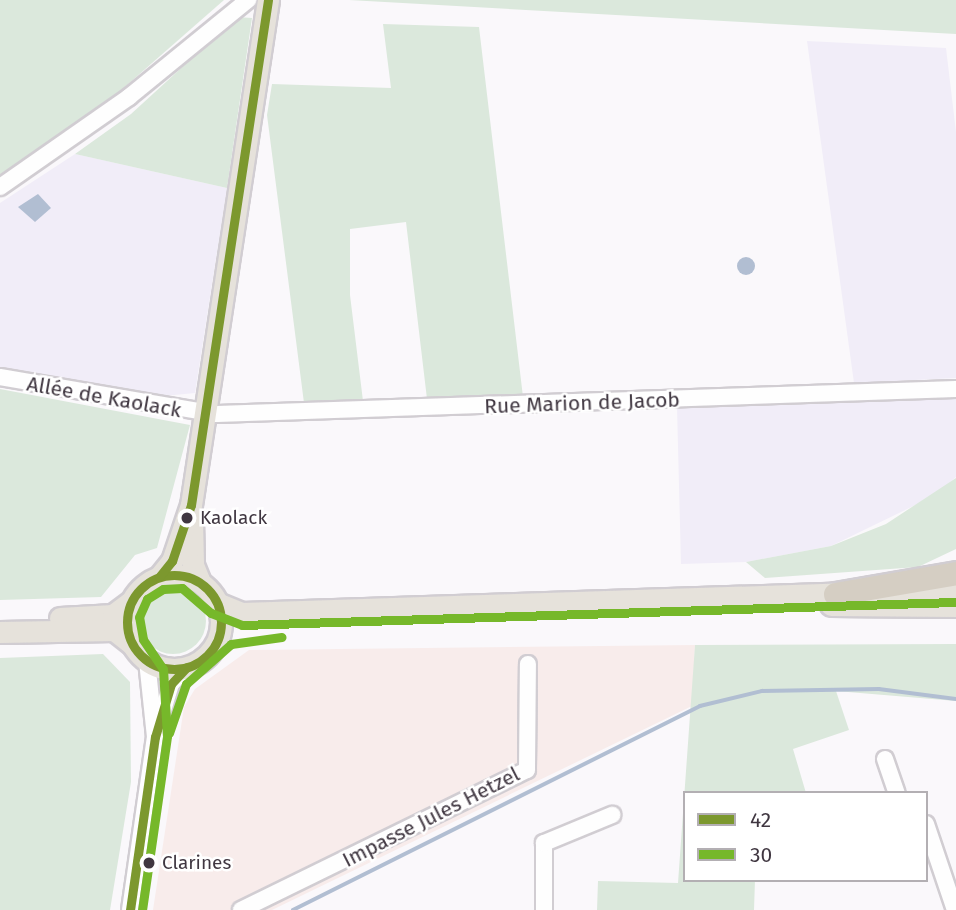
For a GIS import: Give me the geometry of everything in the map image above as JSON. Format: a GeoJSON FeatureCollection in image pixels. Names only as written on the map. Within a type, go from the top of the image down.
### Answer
{"type":"FeatureCollection","features":[{"type":"Feature","properties":{"kind":"highway"},"geometry":{"type":"LineString","coordinates":[[835,594],[956,573]]}},
{"type":"Feature","properties":{"kind":"main road"},"geometry":{"type":"LineString","coordinates":[[0,621],[114,615],[159,576],[172,561],[191,505],[208,414],[268,0]]}},
{"type":"Feature","properties":{"kind":"main road"},"geometry":{"type":"LineString","coordinates":[[191,505],[192,565],[200,582],[218,603],[242,613],[356,606],[739,598],[956,590]]}},
{"type":"Feature","properties":{"kind":"main road"},"geometry":{"type":"LineString","coordinates":[[159,576],[200,582]]}},
{"type":"Feature","properties":{"kind":"main road"},"geometry":{"type":"LineString","coordinates":[[739,598],[956,606]]}},
{"type":"Feature","properties":{"kind":"main road"},"geometry":{"type":"LineString","coordinates":[[130,602],[132,644]]}},
{"type":"Feature","properties":{"kind":"main road"},"geometry":{"type":"LineString","coordinates":[[218,603],[218,640]]}},
{"type":"Feature","properties":{"kind":"main road"},"geometry":{"type":"LineString","coordinates":[[0,632],[114,631],[132,644],[147,661],[187,667],[232,629],[289,625],[356,606]]}},
{"type":"Feature","properties":{"kind":"street"},"geometry":{"type":"LineString","coordinates":[[0,187],[129,97],[248,0]]}},
{"type":"Feature","properties":{"kind":"street","name":"Allée de Kaolack"},"geometry":{"type":"LineString","coordinates":[[0,377],[208,414]]}},
{"type":"Feature","properties":{"kind":"street","name":"Rue Marion de Jacob"},"geometry":{"type":"LineString","coordinates":[[208,414],[956,388]]}},
{"type":"Feature","properties":{"kind":"street"},"geometry":{"type":"LineString","coordinates":[[147,661],[155,737]]}},
{"type":"Feature","properties":{"kind":"street","name":"Impasse Jules Hetzel"},"geometry":{"type":"LineString","coordinates":[[240,910],[527,770],[528,664]]}},
{"type":"Feature","properties":{"kind":"street"},"geometry":{"type":"LineString","coordinates":[[130,910],[155,737],[171,684],[187,667]]}},
{"type":"Feature","properties":{"kind":"street"},"geometry":{"type":"LineString","coordinates":[[886,759],[896,791]]}},
{"type":"Feature","properties":{"kind":"street"},"geometry":{"type":"LineString","coordinates":[[544,910],[544,844],[612,815]]}},
{"type":"Feature","properties":{"kind":"street"},"geometry":{"type":"LineString","coordinates":[[928,830],[955,910]]}},
{"type":"Feature","properties":{"kind":"shaded area"},"geometry":{"type":"Polygon","coordinates":[[[0,0],[224,0],[119,92],[0,179],[0,0]]]}},
{"type":"Feature","properties":{"kind":"shaded area"},"geometry":{"type":"Polygon","coordinates":[[[349,0],[956,0],[956,34],[349,0]]]}},
{"type":"Feature","properties":{"kind":"shaded area"},"geometry":{"type":"Polygon","coordinates":[[[237,17],[252,18],[227,188],[75,154],[131,114],[237,17]]]}},
{"type":"Feature","properties":{"kind":"shaded area"},"geometry":{"type":"Polygon","coordinates":[[[383,24],[479,27],[523,397],[427,399],[406,222],[350,229],[350,295],[363,401],[304,403],[267,115],[272,84],[391,88],[383,24]]]}},
{"type":"Feature","properties":{"kind":"shaded area"},"geometry":{"type":"Polygon","coordinates":[[[807,41],[946,48],[956,132],[956,378],[854,383],[807,41]]]}},
{"type":"Feature","properties":{"kind":"shaded area"},"geometry":{"type":"Polygon","coordinates":[[[75,154],[227,188],[195,393],[164,396],[0,367],[0,203],[75,154]]]}},
{"type":"Feature","properties":{"kind":"shaded area"},"geometry":{"type":"Polygon","coordinates":[[[0,389],[190,425],[157,548],[135,555],[101,597],[0,600],[0,389]]]}},
{"type":"Feature","properties":{"kind":"shaded area"},"geometry":{"type":"Polygon","coordinates":[[[956,396],[956,477],[934,496],[831,546],[746,562],[681,564],[677,407],[956,396]]]}},
{"type":"Feature","properties":{"kind":"shaded area"},"geometry":{"type":"Polygon","coordinates":[[[956,478],[956,549],[918,567],[765,578],[746,562],[831,546],[886,524],[956,478]]]}},
{"type":"Feature","properties":{"kind":"shaded area"},"geometry":{"type":"Polygon","coordinates":[[[166,588],[180,588],[192,593],[201,602],[206,621],[204,634],[197,645],[180,654],[166,654],[154,649],[145,640],[140,628],[140,614],[145,602],[154,593],[166,588]]]}},
{"type":"Feature","properties":{"kind":"shaded area"},"geometry":{"type":"Polygon","coordinates":[[[956,644],[956,701],[836,691],[849,730],[793,749],[805,791],[685,791],[695,645],[956,644]]]}},
{"type":"Feature","properties":{"kind":"shaded area"},"geometry":{"type":"Polygon","coordinates":[[[695,645],[692,706],[272,910],[153,910],[184,707],[195,689],[249,650],[695,645]]]}},
{"type":"Feature","properties":{"kind":"shaded area"},"geometry":{"type":"Polygon","coordinates":[[[103,654],[130,682],[131,782],[110,910],[0,910],[0,658],[103,654]]]}},
{"type":"Feature","properties":{"kind":"shaded area"},"geometry":{"type":"Polygon","coordinates":[[[683,813],[683,882],[755,882],[754,910],[597,910],[598,881],[678,883],[683,813]]]}},
{"type":"Feature","properties":{"kind":"water"},"geometry":{"type":"Polygon","coordinates":[[[38,194],[51,208],[35,222],[18,207],[38,194]]]}},
{"type":"Feature","properties":{"kind":"water"},"geometry":{"type":"Polygon","coordinates":[[[742,257],[750,257],[755,266],[753,273],[742,275],[737,270],[737,262],[742,257]]]}},
{"type":"Feature","properties":{"kind":"waterway"},"geometry":{"type":"LineString","coordinates":[[293,910],[700,706],[762,691],[879,689],[956,699]]}},
{"type":"Feature","properties":{"kind":"transit line","name":"42"},"geometry":{"type":"LineString","coordinates":[[159,577],[172,561],[191,505],[268,0]]}},
{"type":"Feature","properties":{"kind":"transit line","name":"42"},"geometry":{"type":"LineString","coordinates":[[174,575],[192,578],[207,589],[218,604],[221,622],[218,640],[207,655],[192,666],[174,669],[156,666],[141,655],[130,640],[127,622],[130,604],[141,589],[156,578],[174,575]]}},
{"type":"Feature","properties":{"kind":"transit line","name":"30"},"geometry":{"type":"LineString","coordinates":[[142,910],[167,736],[163,669],[143,639],[139,617],[147,599],[163,589],[182,588],[211,613],[242,625],[956,602]]}},
{"type":"Feature","properties":{"kind":"transit line","name":"30"},"geometry":{"type":"LineString","coordinates":[[169,733],[186,684],[231,644],[282,637]]}},
{"type":"Feature","properties":{"kind":"transit line","name":"42"},"geometry":{"type":"LineString","coordinates":[[130,910],[155,737],[171,684],[187,667]]}},
{"type":"Feature","properties":{"kind":"place","name":"Kaolack"},"geometry":{"type":"Point","coordinates":[187,518]}},
{"type":"Feature","properties":{"kind":"place","name":"Clarines"},"geometry":{"type":"Point","coordinates":[149,863]}}]}
